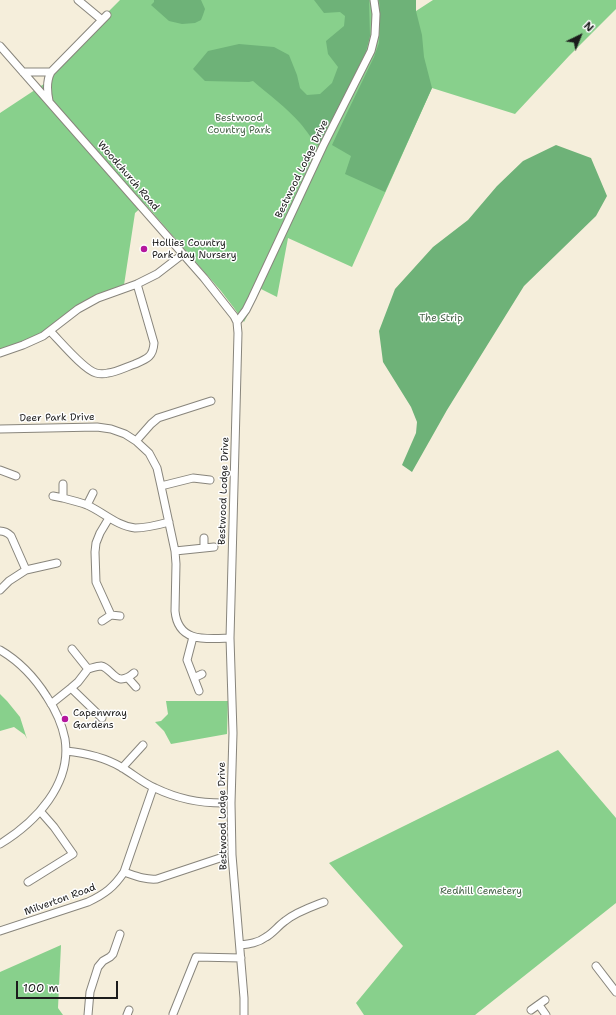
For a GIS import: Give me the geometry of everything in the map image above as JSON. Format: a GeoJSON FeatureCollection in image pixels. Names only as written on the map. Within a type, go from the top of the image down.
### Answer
{"type":"FeatureCollection","features":[{"type":"Feature","properties":{"kind":"street"},"geometry":{"type":"LineString","coordinates":[[50,102],[48,80],[50,72],[105,18],[78,0]]}},
{"type":"Feature","properties":{"kind":"street","name":"Bestwood Lodge Drive"},"geometry":{"type":"LineString","coordinates":[[244,1015],[241,958],[232,855],[231,799],[233,733],[230,638],[238,333],[237,322],[246,310],[252,298],[323,146],[371,51],[375,35],[376,14],[374,0]]}},
{"type":"Feature","properties":{"kind":"street","name":"Woodchurch Road"},"geometry":{"type":"LineString","coordinates":[[0,46],[183,254],[222,300],[237,322]]}},
{"type":"Feature","properties":{"kind":"street"},"geometry":{"type":"LineString","coordinates":[[23,72],[50,72]]}},
{"type":"Feature","properties":{"kind":"street"},"geometry":{"type":"LineString","coordinates":[[0,353],[35,340],[50,331],[78,309],[98,298],[137,284],[157,274],[183,254]]}},
{"type":"Feature","properties":{"kind":"street"},"geometry":{"type":"LineString","coordinates":[[50,331],[85,367],[95,373],[110,373],[142,361],[153,351],[154,343],[137,284]]}},
{"type":"Feature","properties":{"kind":"street"},"geometry":{"type":"LineString","coordinates":[[190,400],[193,407]]}},
{"type":"Feature","properties":{"kind":"street"},"geometry":{"type":"LineString","coordinates":[[136,441],[158,418],[211,401]]}},
{"type":"Feature","properties":{"kind":"street","name":"Deer Park Drive"},"geometry":{"type":"LineString","coordinates":[[0,429],[97,427],[111,429],[125,434],[136,441],[149,453],[157,468],[175,551],[176,618],[178,625],[183,631],[193,637]]}},
{"type":"Feature","properties":{"kind":"street"},"geometry":{"type":"LineString","coordinates":[[0,470],[16,476]]}},
{"type":"Feature","properties":{"kind":"street"},"geometry":{"type":"LineString","coordinates":[[161,486],[193,478],[210,480]]}},
{"type":"Feature","properties":{"kind":"street"},"geometry":{"type":"LineString","coordinates":[[63,484],[63,498]]}},
{"type":"Feature","properties":{"kind":"street"},"geometry":{"type":"LineString","coordinates":[[88,505],[93,492]]}},
{"type":"Feature","properties":{"kind":"street"},"geometry":{"type":"LineString","coordinates":[[54,496],[88,505],[109,518],[133,528],[169,522]]}},
{"type":"Feature","properties":{"kind":"street"},"geometry":{"type":"LineString","coordinates":[[109,518],[100,533],[96,543],[95,552],[96,582],[111,615]]}},
{"type":"Feature","properties":{"kind":"street"},"geometry":{"type":"LineString","coordinates":[[0,531],[8,533],[11,536],[26,570]]}},
{"type":"Feature","properties":{"kind":"street"},"geometry":{"type":"LineString","coordinates":[[204,538],[204,548]]}},
{"type":"Feature","properties":{"kind":"street"},"geometry":{"type":"LineString","coordinates":[[175,551],[214,547]]}},
{"type":"Feature","properties":{"kind":"street"},"geometry":{"type":"LineString","coordinates":[[86,552],[95,552]]}},
{"type":"Feature","properties":{"kind":"street"},"geometry":{"type":"LineString","coordinates":[[0,590],[9,581],[26,570],[56,563]]}},
{"type":"Feature","properties":{"kind":"street"},"geometry":{"type":"LineString","coordinates":[[102,621],[111,615],[120,616]]}},
{"type":"Feature","properties":{"kind":"street"},"geometry":{"type":"LineString","coordinates":[[199,691],[187,660],[193,637],[204,639],[230,638]]}},
{"type":"Feature","properties":{"kind":"street"},"geometry":{"type":"LineString","coordinates":[[72,649],[88,669]]}},
{"type":"Feature","properties":{"kind":"street"},"geometry":{"type":"LineString","coordinates":[[0,650],[26,670],[36,681],[51,704],[62,728],[66,750],[62,774],[53,794],[40,811],[18,832],[0,844]]}},
{"type":"Feature","properties":{"kind":"street"},"geometry":{"type":"LineString","coordinates":[[51,704],[78,682],[88,669],[101,666],[106,668],[114,676],[123,679],[131,676],[136,687]]}},
{"type":"Feature","properties":{"kind":"street"},"geometry":{"type":"LineString","coordinates":[[194,678],[202,674]]}},
{"type":"Feature","properties":{"kind":"street"},"geometry":{"type":"LineString","coordinates":[[71,688],[102,718]]}},
{"type":"Feature","properties":{"kind":"street"},"geometry":{"type":"LineString","coordinates":[[96,712],[102,706]]}},
{"type":"Feature","properties":{"kind":"street"},"geometry":{"type":"LineString","coordinates":[[122,768],[141,747],[145,755]]}},
{"type":"Feature","properties":{"kind":"street"},"geometry":{"type":"LineString","coordinates":[[66,750],[85,753],[110,761],[153,788],[170,795],[204,803],[223,803]]}},
{"type":"Feature","properties":{"kind":"street","name":"Milverton Road"},"geometry":{"type":"LineString","coordinates":[[0,931],[88,902],[101,896],[118,882],[124,872],[153,788]]}},
{"type":"Feature","properties":{"kind":"street"},"geometry":{"type":"LineString","coordinates":[[28,882],[73,854],[54,827],[40,811]]}},
{"type":"Feature","properties":{"kind":"street"},"geometry":{"type":"LineString","coordinates":[[124,872],[142,879],[150,880],[224,858]]}},
{"type":"Feature","properties":{"kind":"street"},"geometry":{"type":"LineString","coordinates":[[240,945],[256,943],[262,940],[284,921],[315,902],[324,902]]}},
{"type":"Feature","properties":{"kind":"street"},"geometry":{"type":"LineString","coordinates":[[88,1015],[90,992],[98,967],[103,960],[113,954],[120,934]]}},
{"type":"Feature","properties":{"kind":"street"},"geometry":{"type":"LineString","coordinates":[[173,1014],[196,956],[241,958]]}},
{"type":"Feature","properties":{"kind":"street"},"geometry":{"type":"LineString","coordinates":[[596,966],[616,992]]}},
{"type":"Feature","properties":{"kind":"street"},"geometry":{"type":"LineString","coordinates":[[531,1010],[546,1000]]}},
{"type":"Feature","properties":{"kind":"street"},"geometry":{"type":"LineString","coordinates":[[539,1005],[546,1015]]}},
{"type":"Feature","properties":{"kind":"green space","name":"Bestwood Country Park"},"geometry":{"type":"Polygon","coordinates":[[[120,0],[379,0],[381,25],[416,11],[433,0],[616,0],[616,9],[569,56],[515,114],[432,88],[352,267],[288,238],[277,297],[261,289],[244,322],[221,291],[145,204],[135,213],[124,285],[88,300],[72,309],[41,334],[0,351],[0,113],[50,80],[60,66],[111,15],[108,12],[120,0]]]}},
{"type":"Feature","properties":{"kind":"green space"},"geometry":{"type":"Polygon","coordinates":[[[154,0],[201,0],[205,9],[201,20],[195,23],[182,24],[169,21],[151,5],[154,0]]]}},
{"type":"Feature","properties":{"kind":"green space"},"geometry":{"type":"Polygon","coordinates":[[[314,0],[369,0],[370,36],[366,51],[320,147],[295,117],[253,81],[205,81],[193,69],[208,51],[239,44],[274,47],[289,55],[297,75],[300,88],[307,95],[320,94],[332,83],[338,67],[328,54],[326,41],[344,26],[345,16],[340,12],[324,13],[314,0]]]}},
{"type":"Feature","properties":{"kind":"green space"},"geometry":{"type":"Polygon","coordinates":[[[379,0],[416,0],[416,11],[422,35],[424,57],[432,88],[385,192],[345,174],[351,156],[332,145],[374,57],[379,43],[379,0]]]}},
{"type":"Feature","properties":{"kind":"green space","name":"The Strip"},"geometry":{"type":"Polygon","coordinates":[[[556,145],[591,158],[607,196],[596,216],[524,286],[447,410],[412,472],[402,465],[416,433],[417,422],[411,407],[383,362],[379,331],[395,289],[433,247],[468,220],[497,186],[523,161],[556,145]]]}},
{"type":"Feature","properties":{"kind":"green space"},"geometry":{"type":"Polygon","coordinates":[[[0,694],[20,717],[27,739],[25,735],[14,727],[0,731],[0,694]]]}},
{"type":"Feature","properties":{"kind":"green space"},"geometry":{"type":"Polygon","coordinates":[[[166,701],[228,701],[227,734],[171,744],[164,731],[155,722],[161,721],[168,714],[166,701]]]}},
{"type":"Feature","properties":{"kind":"green space","name":"Redhill Cemetery"},"geometry":{"type":"Polygon","coordinates":[[[558,750],[616,818],[616,903],[475,1015],[364,1015],[356,1003],[403,946],[329,863],[558,750]]]}},
{"type":"Feature","properties":{"kind":"green space"},"geometry":{"type":"Polygon","coordinates":[[[61,945],[58,1008],[63,1015],[0,1015],[0,972],[61,945]]]}},
{"type":"Feature","properties":{"kind":"place","name":"Hollies Country Park day Nursery"},"geometry":{"type":"Point","coordinates":[144,249]}},
{"type":"Feature","properties":{"kind":"place","name":"Capenwray Gardens"},"geometry":{"type":"Point","coordinates":[65,719]}}]}
